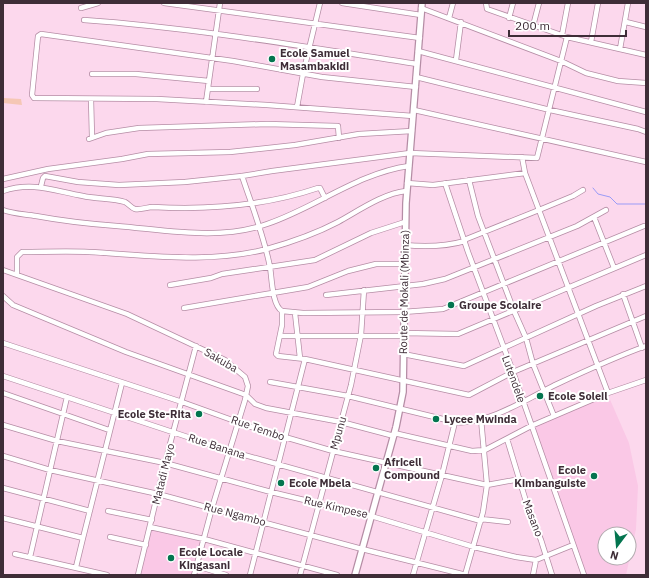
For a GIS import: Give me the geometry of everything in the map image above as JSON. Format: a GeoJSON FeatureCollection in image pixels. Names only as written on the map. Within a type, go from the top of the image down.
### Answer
{"type":"FeatureCollection","features":[{"type":"Feature","properties":{"kind":"street"},"geometry":{"type":"LineString","coordinates":[[81,8],[98,3]]}},
{"type":"Feature","properties":{"kind":"street"},"geometry":{"type":"LineString","coordinates":[[164,3],[316,22],[420,38]]}},
{"type":"Feature","properties":{"kind":"street"},"geometry":{"type":"LineString","coordinates":[[206,102],[220,3]]}},
{"type":"Feature","properties":{"kind":"street"},"geometry":{"type":"LineString","coordinates":[[297,107],[303,74],[320,3]]}},
{"type":"Feature","properties":{"kind":"street"},"geometry":{"type":"LineString","coordinates":[[342,3],[421,15]]}},
{"type":"Feature","properties":{"kind":"street"},"geometry":{"type":"LineString","coordinates":[[449,18],[453,3]]}},
{"type":"Feature","properties":{"kind":"street"},"geometry":{"type":"LineString","coordinates":[[486,3],[487,9],[533,26],[564,36],[646,55]]}},
{"type":"Feature","properties":{"kind":"street"},"geometry":{"type":"LineString","coordinates":[[509,18],[513,3]]}},
{"type":"Feature","properties":{"kind":"street"},"geometry":{"type":"LineString","coordinates":[[533,26],[539,3]]}},
{"type":"Feature","properties":{"kind":"street"},"geometry":{"type":"LineString","coordinates":[[41,186],[45,176],[99,184],[119,185],[185,182],[242,176],[272,170],[410,153],[537,158],[561,61],[568,3]]}},
{"type":"Feature","properties":{"kind":"street"},"geometry":{"type":"LineString","coordinates":[[591,42],[598,3]]}},
{"type":"Feature","properties":{"kind":"street"},"geometry":{"type":"LineString","coordinates":[[620,49],[626,22],[628,3]]}},
{"type":"Feature","properties":{"kind":"street"},"geometry":{"type":"LineString","coordinates":[[421,6],[601,77],[631,83],[638,81],[646,83]]}},
{"type":"Feature","properties":{"kind":"street","name":"Route de Mokali (Mbinza)"},"geometry":{"type":"LineString","coordinates":[[355,575],[400,410],[403,381],[406,191],[414,113],[421,6]]}},
{"type":"Feature","properties":{"kind":"street"},"geometry":{"type":"LineString","coordinates":[[84,20],[128,23],[216,33],[417,64]]}},
{"type":"Feature","properties":{"kind":"street"},"geometry":{"type":"LineString","coordinates":[[456,60],[461,22]]}},
{"type":"Feature","properties":{"kind":"street"},"geometry":{"type":"LineString","coordinates":[[626,22],[646,27]]}},
{"type":"Feature","properties":{"kind":"street"},"geometry":{"type":"LineString","coordinates":[[416,87],[303,74],[212,58],[78,38],[39,35],[32,96],[206,102],[414,113],[646,162]]}},
{"type":"Feature","properties":{"kind":"street"},"geometry":{"type":"LineString","coordinates":[[418,51],[646,112]]}},
{"type":"Feature","properties":{"kind":"street"},"geometry":{"type":"LineString","coordinates":[[92,74],[136,74],[209,81]]}},
{"type":"Feature","properties":{"kind":"street"},"geometry":{"type":"LineString","coordinates":[[416,77],[646,132]]}},
{"type":"Feature","properties":{"kind":"street"},"geometry":{"type":"LineString","coordinates":[[208,89],[258,89]]}},
{"type":"Feature","properties":{"kind":"street"},"geometry":{"type":"LineString","coordinates":[[91,98],[91,138],[106,133],[139,128],[267,124],[338,126],[339,138]]}},
{"type":"Feature","properties":{"kind":"street"},"geometry":{"type":"LineString","coordinates":[[3,179],[48,169],[148,154],[230,152],[295,145],[380,132],[412,131]]}},
{"type":"Feature","properties":{"kind":"street"},"geometry":{"type":"LineString","coordinates":[[522,157],[525,173],[548,238],[608,393]]}},
{"type":"Feature","properties":{"kind":"street"},"geometry":{"type":"LineString","coordinates":[[3,210],[85,224],[167,231],[215,233],[243,231],[297,213],[324,198],[390,169],[409,166]]}},
{"type":"Feature","properties":{"kind":"street"},"geometry":{"type":"LineString","coordinates":[[407,183],[433,185],[525,173]]}},
{"type":"Feature","properties":{"kind":"street"},"geometry":{"type":"LineString","coordinates":[[242,176],[260,226],[277,307],[282,311],[295,313],[403,312],[443,309],[644,226]]}},
{"type":"Feature","properties":{"kind":"street"},"geometry":{"type":"LineString","coordinates":[[469,180],[484,232],[514,311],[526,338],[533,364],[554,416]]}},
{"type":"Feature","properties":{"kind":"street","name":"Lutendele"},"geometry":{"type":"LineString","coordinates":[[445,183],[484,293],[492,321],[513,372],[584,575]]}},
{"type":"Feature","properties":{"kind":"street"},"geometry":{"type":"LineString","coordinates":[[3,191],[18,187],[41,186],[83,196],[125,202],[135,208],[230,207],[318,188],[320,188],[324,198]]}},
{"type":"Feature","properties":{"kind":"street"},"geometry":{"type":"LineString","coordinates":[[404,245],[431,247],[452,245],[573,196],[583,190]]}},
{"type":"Feature","properties":{"kind":"street"},"geometry":{"type":"LineString","coordinates":[[17,274],[17,257],[22,252],[87,252],[145,256],[201,256],[241,253],[266,249],[310,235],[365,206],[406,191]]}},
{"type":"Feature","properties":{"kind":"street"},"geometry":{"type":"LineString","coordinates":[[326,295],[423,284],[445,279],[577,226],[606,210]]}},
{"type":"Feature","properties":{"kind":"street"},"geometry":{"type":"LineString","coordinates":[[594,217],[614,268]]}},
{"type":"Feature","properties":{"kind":"street"},"geometry":{"type":"LineString","coordinates":[[170,285],[211,278],[222,274],[270,268],[315,260],[371,233],[405,222]]}},
{"type":"Feature","properties":{"kind":"street"},"geometry":{"type":"LineString","coordinates":[[281,336],[458,334],[646,255]]}},
{"type":"Feature","properties":{"kind":"street"},"geometry":{"type":"LineString","coordinates":[[184,308],[308,287],[348,271],[376,264],[405,264]]}},
{"type":"Feature","properties":{"kind":"street","name":"Sakuba"},"geometry":{"type":"LineString","coordinates":[[3,270],[127,314],[225,360],[240,371],[245,377],[248,385],[246,395],[212,508],[194,575]]}},
{"type":"Feature","properties":{"kind":"street"},"geometry":{"type":"LineString","coordinates":[[403,354],[464,366],[577,314],[646,286]]}},
{"type":"Feature","properties":{"kind":"street","name":"Mpunu"},"geometry":{"type":"LineString","coordinates":[[300,575],[318,503],[348,396],[362,335],[364,290]]}},
{"type":"Feature","properties":{"kind":"street"},"geometry":{"type":"LineString","coordinates":[[270,382],[348,396],[400,410],[455,422],[469,422],[481,419],[598,365],[644,347],[633,322],[624,294]]}},
{"type":"Feature","properties":{"kind":"street"},"geometry":{"type":"LineString","coordinates":[[3,296],[13,306],[126,352],[246,395],[255,404],[291,414],[341,422],[394,435],[472,451],[485,450],[531,426],[608,393],[646,380]]}},
{"type":"Feature","properties":{"kind":"street"},"geometry":{"type":"LineString","coordinates":[[282,311],[281,336],[276,355],[303,358],[469,395],[513,372],[646,316]]}},
{"type":"Feature","properties":{"kind":"street"},"geometry":{"type":"LineString","coordinates":[[250,575],[279,465],[298,386],[303,358],[295,313]]}},
{"type":"Feature","properties":{"kind":"street","name":"Rue Tembo"},"geometry":{"type":"LineString","coordinates":[[3,343],[182,402],[285,438],[333,451],[386,464],[488,485],[520,479]]}},
{"type":"Feature","properties":{"kind":"street","name":"Matadi Mayo"},"geometry":{"type":"LineString","coordinates":[[138,575],[165,463],[190,374],[196,346]]}},
{"type":"Feature","properties":{"kind":"street","name":"Rue Banana"},"geometry":{"type":"LineString","coordinates":[[3,376],[114,414],[230,451],[481,520],[508,522]]}},
{"type":"Feature","properties":{"kind":"street"},"geometry":{"type":"LineString","coordinates":[[76,567],[109,430],[122,383]]}},
{"type":"Feature","properties":{"kind":"street"},"geometry":{"type":"LineString","coordinates":[[3,393],[109,430]]}},
{"type":"Feature","properties":{"kind":"street"},"geometry":{"type":"LineString","coordinates":[[30,557],[67,397]]}},
{"type":"Feature","properties":{"kind":"street"},"geometry":{"type":"LineString","coordinates":[[466,575],[481,520],[488,485],[481,419]]}},
{"type":"Feature","properties":{"kind":"street"},"geometry":{"type":"LineString","coordinates":[[413,575],[434,507],[455,422]]}},
{"type":"Feature","properties":{"kind":"street","name":"Rue Kimpese"},"geometry":{"type":"LineString","coordinates":[[3,425],[57,441],[165,463],[271,492],[372,516],[474,547],[516,557],[536,560],[573,545]]}},
{"type":"Feature","properties":{"kind":"street","name":"Masano"},"geometry":{"type":"LineString","coordinates":[[507,439],[528,508],[547,556],[552,575]]}},
{"type":"Feature","properties":{"kind":"street","name":"Rue Ngambo"},"geometry":{"type":"LineString","coordinates":[[3,456],[50,470],[158,494],[311,534],[362,549],[466,575]]}},
{"type":"Feature","properties":{"kind":"street"},"geometry":{"type":"LineString","coordinates":[[3,488],[90,511]]}},
{"type":"Feature","properties":{"kind":"street"},"geometry":{"type":"LineString","coordinates":[[108,511],[152,520]]}},
{"type":"Feature","properties":{"kind":"street"},"geometry":{"type":"LineString","coordinates":[[3,518],[83,538]]}},
{"type":"Feature","properties":{"kind":"street"},"geometry":{"type":"LineString","coordinates":[[150,527],[204,539],[337,575]]}},
{"type":"Feature","properties":{"kind":"street"},"geometry":{"type":"LineString","coordinates":[[110,537],[146,545]]}},
{"type":"Feature","properties":{"kind":"street"},"geometry":{"type":"LineString","coordinates":[[14,554],[107,575]]}},
{"type":"Feature","properties":{"kind":"street"},"geometry":{"type":"LineString","coordinates":[[533,575],[536,560]]}},
{"type":"Feature","properties":{"kind":"street"},"geometry":{"type":"LineString","coordinates":[[197,566],[226,575]]}},
{"type":"Feature","properties":{"kind":"shaded area"},"geometry":{"type":"Polygon","coordinates":[[[3,98],[21,99],[22,105],[3,103],[3,98]]]}},
{"type":"Feature","properties":{"kind":"shaded area","name":"Ecole Kimbanguiste"},"geometry":{"type":"Polygon","coordinates":[[[608,395],[629,443],[638,486],[636,526],[597,526],[597,566],[628,566],[626,575],[587,575],[533,426],[608,395]]]}},
{"type":"Feature","properties":{"kind":"shaded area","name":"Ecole Locale Kingasani"},"geometry":{"type":"Polygon","coordinates":[[[152,528],[202,541],[193,575],[141,575],[152,528]]]}},
{"type":"Feature","properties":{"kind":"waterway"},"geometry":{"type":"LineString","coordinates":[[593,188],[598,194],[610,197],[617,204],[646,204]]}},
{"type":"Feature","properties":{"kind":"place","name":"Ecole Samuel Masambakidi"},"geometry":{"type":"Point","coordinates":[272,59]}},
{"type":"Feature","properties":{"kind":"place","name":"Groupe Scolaire"},"geometry":{"type":"Point","coordinates":[451,305]}},
{"type":"Feature","properties":{"kind":"place","name":"Ecole Soleil"},"geometry":{"type":"Point","coordinates":[540,396]}},
{"type":"Feature","properties":{"kind":"place","name":"Ecole Ste-Rita"},"geometry":{"type":"Point","coordinates":[199,414]}},
{"type":"Feature","properties":{"kind":"place","name":"Lycee Mwinda"},"geometry":{"type":"Point","coordinates":[436,419]}},
{"type":"Feature","properties":{"kind":"place","name":"Africell Compound"},"geometry":{"type":"Point","coordinates":[376,468]}},
{"type":"Feature","properties":{"kind":"place","name":"Ecole Kimbanguiste"},"geometry":{"type":"Point","coordinates":[594,476]}},
{"type":"Feature","properties":{"kind":"place","name":"Ecole Mbela"},"geometry":{"type":"Point","coordinates":[281,483]}},
{"type":"Feature","properties":{"kind":"place","name":"Ecole Locale Kingasani"},"geometry":{"type":"Point","coordinates":[171,558]}}]}
